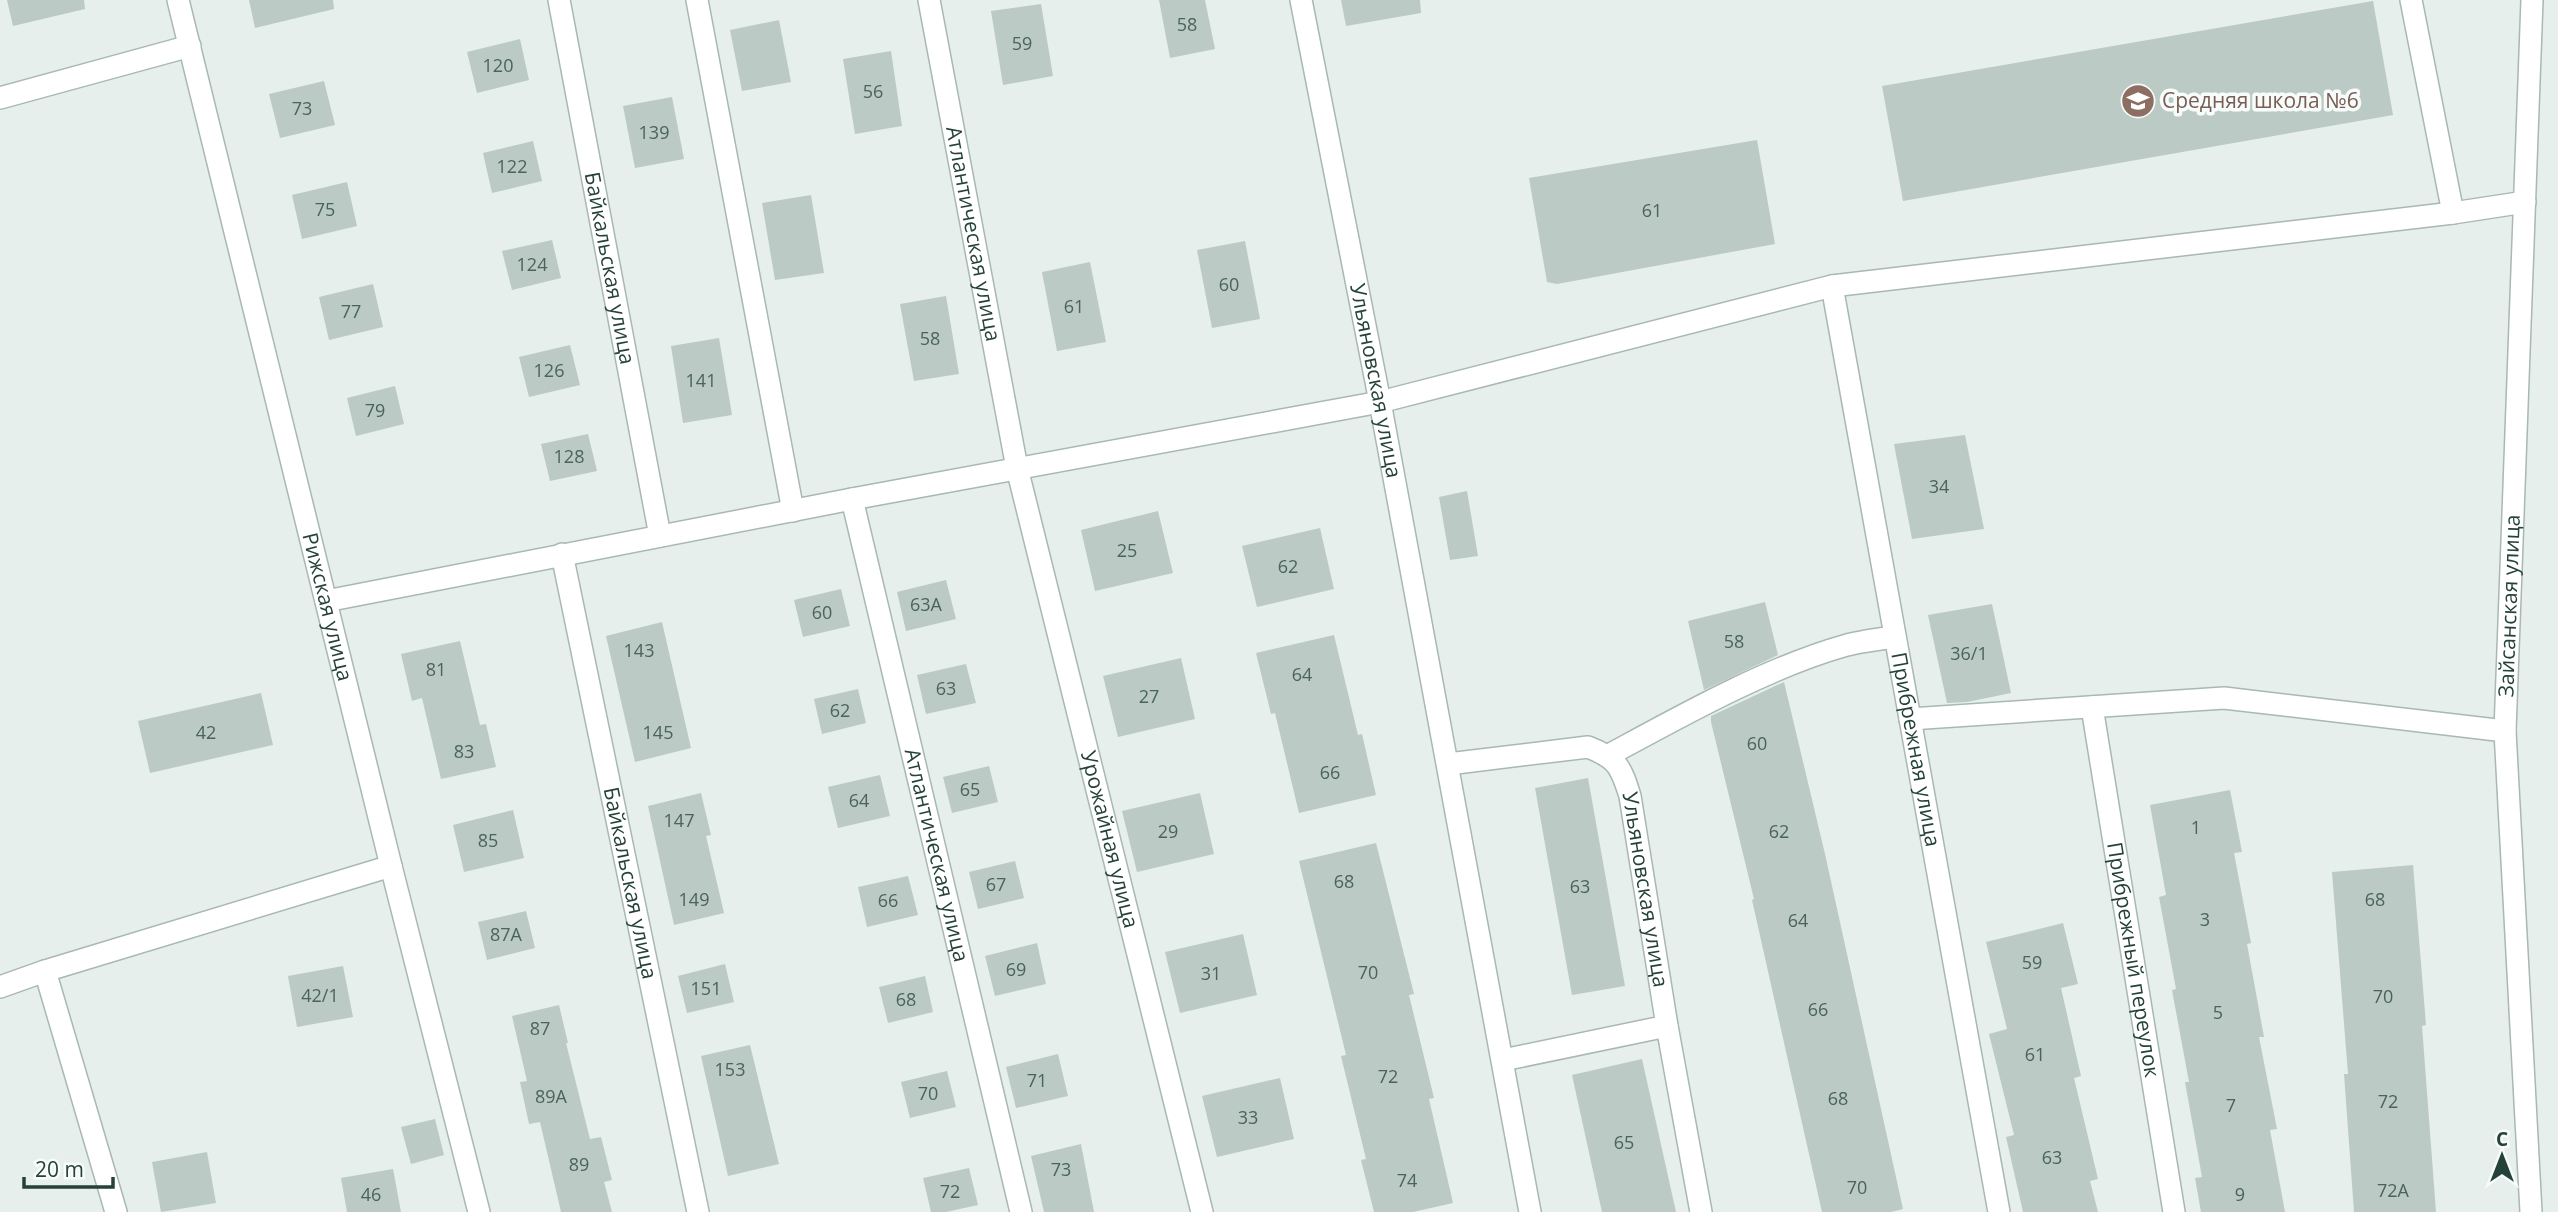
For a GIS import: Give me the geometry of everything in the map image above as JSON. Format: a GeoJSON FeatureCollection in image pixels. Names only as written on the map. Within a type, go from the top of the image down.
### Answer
{"type":"FeatureCollection","features":[{"type":"Feature","properties":{"kind":"street","name":"Рижская улица"},"geometry":{"type":"LineString","coordinates":[[178,0],[479,1212]]}},
{"type":"Feature","properties":{"kind":"street","name":"Байкальская улица"},"geometry":{"type":"LineString","coordinates":[[558,0],[660,536]]}},
{"type":"Feature","properties":{"kind":"street"},"geometry":{"type":"LineString","coordinates":[[697,0],[793,511]]}},
{"type":"Feature","properties":{"kind":"street","name":"Атлантическая улица"},"geometry":{"type":"LineString","coordinates":[[929,0],[1017,468]]}},
{"type":"Feature","properties":{"kind":"street","name":"Ульяновская улица"},"geometry":{"type":"LineString","coordinates":[[1301,0],[1380,402],[1530,1212]]}},
{"type":"Feature","properties":{"kind":"street"},"geometry":{"type":"LineString","coordinates":[[2412,0],[2453,213]]}},
{"type":"Feature","properties":{"kind":"street","name":"Зайсанская улица"},"geometry":{"type":"LineString","coordinates":[[2532,0],[2505,731],[2532,1212]]}},
{"type":"Feature","properties":{"kind":"street"},"geometry":{"type":"LineString","coordinates":[[0,98],[190,46]]}},
{"type":"Feature","properties":{"kind":"street"},"geometry":{"type":"LineString","coordinates":[[326,601],[852,499],[1380,402],[1832,286],[2453,213],[2525,202]]}},
{"type":"Feature","properties":{"kind":"street","name":"Прибрежная улица"},"geometry":{"type":"LineString","coordinates":[[1832,286],[1999,1212]]}},
{"type":"Feature","properties":{"kind":"street","name":"Урожайная улица"},"geometry":{"type":"LineString","coordinates":[[1017,468],[1202,1212]]}},
{"type":"Feature","properties":{"kind":"street","name":"Атлантическая улица"},"geometry":{"type":"LineString","coordinates":[[852,499],[1021,1212]]}},
{"type":"Feature","properties":{"kind":"street","name":"Байкальская улица"},"geometry":{"type":"LineString","coordinates":[[562,554],[698,1212]]}},
{"type":"Feature","properties":{"kind":"street"},"geometry":{"type":"LineString","coordinates":[[1448,764],[1588,747],[1609,755],[1664,725],[1797,662],[1849,645],[1895,637]]}},
{"type":"Feature","properties":{"kind":"street"},"geometry":{"type":"LineString","coordinates":[[1909,719],[2224,698],[2505,731]]}},
{"type":"Feature","properties":{"kind":"street","name":"Прибрежный переулок"},"geometry":{"type":"LineString","coordinates":[[2092,707],[2174,1212]]}},
{"type":"Feature","properties":{"kind":"street","name":"Ульяновская улица"},"geometry":{"type":"LineString","coordinates":[[1609,755],[1624,776],[1630,796],[1667,1026],[1701,1212]]}},
{"type":"Feature","properties":{"kind":"street"},"geometry":{"type":"LineString","coordinates":[[0,987],[391,866]]}},
{"type":"Feature","properties":{"kind":"street"},"geometry":{"type":"LineString","coordinates":[[45,971],[116,1212]]}},
{"type":"Feature","properties":{"kind":"street"},"geometry":{"type":"LineString","coordinates":[[1503,1060],[1667,1026]]}},
{"type":"Feature","properties":{"kind":"building"},"geometry":{"type":"Polygon","coordinates":[[[7,0],[84,0],[85,9],[13,26],[7,0]]]}},
{"type":"Feature","properties":{"kind":"building"},"geometry":{"type":"Polygon","coordinates":[[[249,0],[333,0],[334,9],[255,28],[249,0]]]}},
{"type":"Feature","properties":{"kind":"building"},"geometry":{"type":"Polygon","coordinates":[[[1159,0],[1205,0],[1215,49],[1170,58],[1159,0]]]}},
{"type":"Feature","properties":{"kind":"building"},"geometry":{"type":"Polygon","coordinates":[[[1341,0],[1420,0],[1421,13],[1346,26],[1341,0]]]}},
{"type":"Feature","properties":{"kind":"building","name":"Средняя школа №6"},"geometry":{"type":"Polygon","coordinates":[[[2373,1],[2393,115],[1903,201],[1882,86],[2373,1]]]}},
{"type":"Feature","properties":{"kind":"building"},"geometry":{"type":"Polygon","coordinates":[[[1041,4],[1053,76],[1003,85],[991,11],[1041,4]]]}},
{"type":"Feature","properties":{"kind":"building"},"geometry":{"type":"Polygon","coordinates":[[[779,20],[791,82],[742,91],[730,30],[779,20]]]}},
{"type":"Feature","properties":{"kind":"building"},"geometry":{"type":"Polygon","coordinates":[[[520,39],[529,80],[477,93],[467,52],[520,39]]]}},
{"type":"Feature","properties":{"kind":"building"},"geometry":{"type":"Polygon","coordinates":[[[891,51],[902,126],[855,134],[843,59],[891,51]]]}},
{"type":"Feature","properties":{"kind":"building"},"geometry":{"type":"Polygon","coordinates":[[[324,81],[335,125],[280,138],[269,94],[324,81]]]}},
{"type":"Feature","properties":{"kind":"building"},"geometry":{"type":"Polygon","coordinates":[[[672,97],[684,159],[635,168],[623,106],[672,97]]]}},
{"type":"Feature","properties":{"kind":"building"},"geometry":{"type":"Polygon","coordinates":[[[1757,140],[1775,244],[1557,284],[1547,282],[1529,178],[1757,140]]]}},
{"type":"Feature","properties":{"kind":"building"},"geometry":{"type":"Polygon","coordinates":[[[533,141],[542,181],[492,193],[483,153],[533,141]]]}},
{"type":"Feature","properties":{"kind":"building"},"geometry":{"type":"Polygon","coordinates":[[[347,182],[357,226],[302,239],[292,195],[347,182]]]}},
{"type":"Feature","properties":{"kind":"building"},"geometry":{"type":"Polygon","coordinates":[[[811,195],[824,273],[775,280],[762,203],[811,195]]]}},
{"type":"Feature","properties":{"kind":"building"},"geometry":{"type":"Polygon","coordinates":[[[552,240],[561,278],[512,290],[502,251],[552,240]]]}},
{"type":"Feature","properties":{"kind":"building"},"geometry":{"type":"Polygon","coordinates":[[[1245,241],[1260,319],[1212,328],[1197,250],[1245,241]]]}},
{"type":"Feature","properties":{"kind":"building"},"geometry":{"type":"Polygon","coordinates":[[[1090,262],[1106,342],[1057,351],[1042,272],[1090,262]]]}},
{"type":"Feature","properties":{"kind":"building"},"geometry":{"type":"Polygon","coordinates":[[[373,284],[383,327],[329,340],[319,297],[373,284]]]}},
{"type":"Feature","properties":{"kind":"building"},"geometry":{"type":"Polygon","coordinates":[[[946,296],[959,374],[914,381],[900,304],[946,296]]]}},
{"type":"Feature","properties":{"kind":"building"},"geometry":{"type":"Polygon","coordinates":[[[719,338],[732,415],[683,423],[671,346],[719,338]]]}},
{"type":"Feature","properties":{"kind":"building"},"geometry":{"type":"Polygon","coordinates":[[[570,345],[580,385],[529,397],[519,357],[570,345]]]}},
{"type":"Feature","properties":{"kind":"building"},"geometry":{"type":"Polygon","coordinates":[[[395,386],[404,424],[356,436],[347,398],[395,386]]]}},
{"type":"Feature","properties":{"kind":"building"},"geometry":{"type":"Polygon","coordinates":[[[588,434],[597,471],[550,481],[541,444],[588,434]]]}},
{"type":"Feature","properties":{"kind":"building"},"geometry":{"type":"Polygon","coordinates":[[[1965,435],[1984,529],[1912,539],[1894,444],[1965,435]]]}},
{"type":"Feature","properties":{"kind":"building"},"geometry":{"type":"Polygon","coordinates":[[[1467,491],[1478,556],[1450,560],[1439,497],[1467,491]]]}},
{"type":"Feature","properties":{"kind":"building"},"geometry":{"type":"Polygon","coordinates":[[[1158,511],[1173,573],[1095,591],[1081,530],[1158,511]]]}},
{"type":"Feature","properties":{"kind":"building"},"geometry":{"type":"Polygon","coordinates":[[[1320,528],[1334,589],[1257,607],[1242,546],[1320,528]]]}},
{"type":"Feature","properties":{"kind":"building"},"geometry":{"type":"Polygon","coordinates":[[[946,580],[956,619],[906,631],[897,592],[946,580]]]}},
{"type":"Feature","properties":{"kind":"building"},"geometry":{"type":"Polygon","coordinates":[[[841,589],[850,626],[803,637],[794,600],[841,589]]]}},
{"type":"Feature","properties":{"kind":"building"},"geometry":{"type":"Polygon","coordinates":[[[1765,602],[1778,655],[1704,690],[1688,621],[1765,602]]]}},
{"type":"Feature","properties":{"kind":"building"},"geometry":{"type":"Polygon","coordinates":[[[1992,604],[2011,693],[1947,703],[1928,615],[1992,604]]]}},
{"type":"Feature","properties":{"kind":"building"},"geometry":{"type":"Polygon","coordinates":[[[662,622],[691,748],[635,762],[606,636],[662,622]]]}},
{"type":"Feature","properties":{"kind":"building"},"geometry":{"type":"Polygon","coordinates":[[[1334,635],[1358,735],[1362,734],[1376,795],[1299,813],[1275,713],[1271,714],[1256,653],[1334,635]]]}},
{"type":"Feature","properties":{"kind":"building"},"geometry":{"type":"Polygon","coordinates":[[[460,641],[480,725],[486,724],[496,767],[441,779],[422,698],[412,701],[401,654],[460,641]]]}},
{"type":"Feature","properties":{"kind":"building"},"geometry":{"type":"Polygon","coordinates":[[[1181,658],[1195,719],[1118,737],[1103,676],[1181,658]]]}},
{"type":"Feature","properties":{"kind":"building"},"geometry":{"type":"Polygon","coordinates":[[[966,664],[976,703],[926,714],[917,675],[966,664]]]}},
{"type":"Feature","properties":{"kind":"building"},"geometry":{"type":"Polygon","coordinates":[[[1784,682],[1825,854],[1903,1209],[1891,1212],[1822,1212],[1752,900],[1754,899],[1711,722],[1711,716],[1784,682]]]}},
{"type":"Feature","properties":{"kind":"building"},"geometry":{"type":"Polygon","coordinates":[[[858,689],[866,723],[822,734],[814,699],[858,689]]]}},
{"type":"Feature","properties":{"kind":"building"},"geometry":{"type":"Polygon","coordinates":[[[261,693],[273,745],[150,773],[138,721],[261,693]]]}},
{"type":"Feature","properties":{"kind":"building"},"geometry":{"type":"Polygon","coordinates":[[[989,766],[998,802],[952,813],[943,777],[989,766]]]}},
{"type":"Feature","properties":{"kind":"building"},"geometry":{"type":"Polygon","coordinates":[[[880,775],[890,816],[838,828],[828,787],[880,775]]]}},
{"type":"Feature","properties":{"kind":"building"},"geometry":{"type":"Polygon","coordinates":[[[1588,778],[1625,986],[1572,995],[1535,788],[1588,778]]]}},
{"type":"Feature","properties":{"kind":"building"},"geometry":{"type":"Polygon","coordinates":[[[2230,790],[2242,852],[2234,853],[2251,943],[2247,944],[2264,1037],[2259,1037],[2277,1129],[2270,1130],[2285,1212],[2201,1212],[2195,1178],[2202,1177],[2185,1082],[2189,1082],[2172,990],[2176,989],[2159,897],[2166,895],[2150,805],[2230,790]]]}},
{"type":"Feature","properties":{"kind":"building"},"geometry":{"type":"Polygon","coordinates":[[[701,793],[711,835],[706,836],[724,913],[674,925],[648,806],[701,793]]]}},
{"type":"Feature","properties":{"kind":"building"},"geometry":{"type":"Polygon","coordinates":[[[1200,793],[1214,854],[1137,872],[1122,811],[1200,793]]]}},
{"type":"Feature","properties":{"kind":"building"},"geometry":{"type":"Polygon","coordinates":[[[513,810],[524,858],[464,872],[453,825],[513,810]]]}},
{"type":"Feature","properties":{"kind":"building"},"geometry":{"type":"Polygon","coordinates":[[[1376,843],[1414,994],[1409,995],[1434,1098],[1429,1099],[1453,1203],[1413,1212],[1374,1212],[1361,1160],[1366,1159],[1341,1056],[1346,1055],[1299,861],[1376,843]]]}},
{"type":"Feature","properties":{"kind":"building"},"geometry":{"type":"Polygon","coordinates":[[[1015,861],[1024,898],[978,909],[969,872],[1015,861]]]}},
{"type":"Feature","properties":{"kind":"building"},"geometry":{"type":"Polygon","coordinates":[[[2413,865],[2426,1025],[2422,1026],[2436,1212],[2354,1212],[2344,1074],[2348,1074],[2332,872],[2413,865]]]}},
{"type":"Feature","properties":{"kind":"building"},"geometry":{"type":"Polygon","coordinates":[[[908,876],[918,915],[867,927],[858,887],[908,876]]]}},
{"type":"Feature","properties":{"kind":"building"},"geometry":{"type":"Polygon","coordinates":[[[526,911],[535,948],[487,960],[478,922],[526,911]]]}},
{"type":"Feature","properties":{"kind":"building"},"geometry":{"type":"Polygon","coordinates":[[[2063,923],[2078,984],[2061,988],[2081,1076],[2074,1078],[2098,1179],[2090,1181],[2098,1212],[2023,1212],[2006,1137],[2014,1135],[1989,1034],[2007,1029],[1986,942],[2063,923]]]}},
{"type":"Feature","properties":{"kind":"building"},"geometry":{"type":"Polygon","coordinates":[[[1243,934],[1257,995],[1180,1013],[1165,952],[1243,934]]]}},
{"type":"Feature","properties":{"kind":"building"},"geometry":{"type":"Polygon","coordinates":[[[1037,943],[1046,984],[995,996],[985,956],[1037,943]]]}},
{"type":"Feature","properties":{"kind":"building"},"geometry":{"type":"Polygon","coordinates":[[[725,964],[734,1002],[687,1013],[678,976],[725,964]]]}},
{"type":"Feature","properties":{"kind":"building"},"geometry":{"type":"Polygon","coordinates":[[[343,966],[353,1017],[297,1027],[288,976],[343,966]]]}},
{"type":"Feature","properties":{"kind":"building"},"geometry":{"type":"Polygon","coordinates":[[[925,976],[933,1012],[888,1023],[879,987],[925,976]]]}},
{"type":"Feature","properties":{"kind":"building"},"geometry":{"type":"Polygon","coordinates":[[[559,1005],[590,1139],[601,1137],[612,1180],[604,1182],[612,1212],[561,1212],[540,1122],[529,1124],[520,1082],[527,1081],[512,1016],[559,1005]]]}},
{"type":"Feature","properties":{"kind":"building"},"geometry":{"type":"Polygon","coordinates":[[[750,1045],[779,1164],[728,1176],[701,1056],[750,1045]]]}},
{"type":"Feature","properties":{"kind":"building"},"geometry":{"type":"Polygon","coordinates":[[[1058,1054],[1068,1096],[1016,1108],[1006,1067],[1058,1054]]]}},
{"type":"Feature","properties":{"kind":"building"},"geometry":{"type":"Polygon","coordinates":[[[1642,1059],[1676,1212],[1602,1212],[1572,1075],[1642,1059]]]}},
{"type":"Feature","properties":{"kind":"building"},"geometry":{"type":"Polygon","coordinates":[[[947,1071],[956,1107],[910,1118],[901,1082],[947,1071]]]}},
{"type":"Feature","properties":{"kind":"building"},"geometry":{"type":"Polygon","coordinates":[[[1280,1078],[1294,1139],[1217,1157],[1202,1096],[1280,1078]]]}},
{"type":"Feature","properties":{"kind":"building"},"geometry":{"type":"Polygon","coordinates":[[[435,1119],[444,1155],[411,1164],[401,1127],[435,1119]]]}},
{"type":"Feature","properties":{"kind":"building"},"geometry":{"type":"Polygon","coordinates":[[[1081,1144],[1094,1212],[1044,1212],[1031,1156],[1081,1144]]]}},
{"type":"Feature","properties":{"kind":"building"},"geometry":{"type":"Polygon","coordinates":[[[207,1152],[216,1203],[161,1212],[152,1162],[207,1152]]]}},
{"type":"Feature","properties":{"kind":"building"},"geometry":{"type":"Polygon","coordinates":[[[969,1168],[978,1205],[946,1212],[931,1212],[923,1178],[969,1168]]]}},
{"type":"Feature","properties":{"kind":"building"},"geometry":{"type":"Polygon","coordinates":[[[393,1169],[401,1212],[347,1212],[341,1178],[393,1169]]]}},
{"type":"Feature","properties":{"kind":"place","name":"Средняя школа №6"},"geometry":{"type":"Point","coordinates":[2138,101]}}]}
